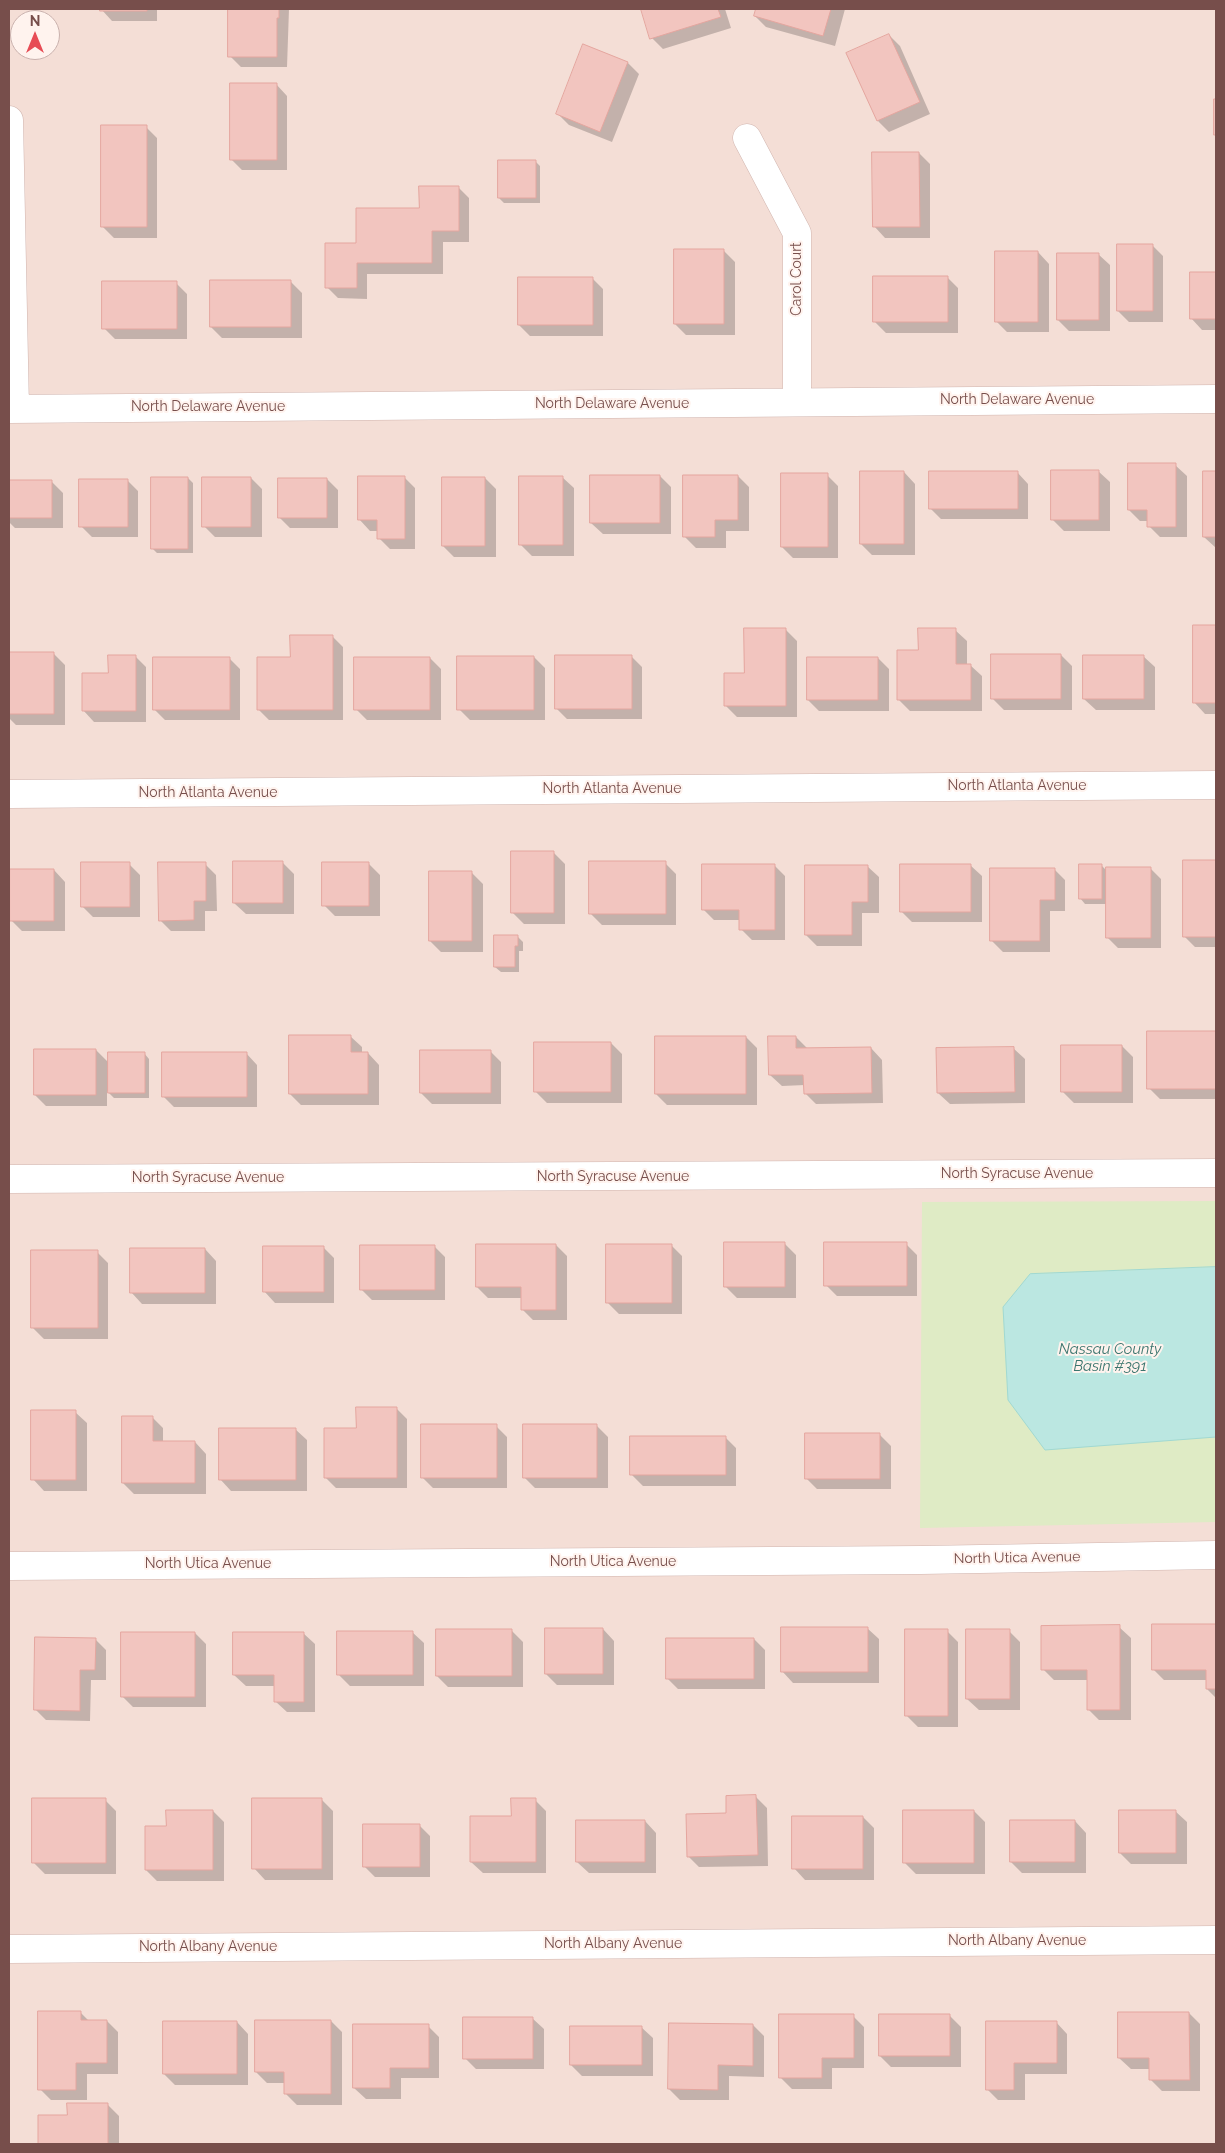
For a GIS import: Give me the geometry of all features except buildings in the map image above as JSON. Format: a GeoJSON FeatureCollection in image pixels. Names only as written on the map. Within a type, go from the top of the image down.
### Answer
{"type":"FeatureCollection","features":[{"type":"Feature","properties":{"kind":"street"},"geometry":{"type":"LineString","coordinates":[[9,120],[12,409]]}},
{"type":"Feature","properties":{"kind":"street","name":"Carol Court"},"geometry":{"type":"LineString","coordinates":[[747,138],[797,232],[797,402]]}},
{"type":"Feature","properties":{"kind":"street","name":"North Delaware Avenue"},"geometry":{"type":"LineString","coordinates":[[12,409],[1216,399]]}},
{"type":"Feature","properties":{"kind":"street","name":"North Atlanta Avenue"},"geometry":{"type":"LineString","coordinates":[[9,794],[1216,785]]}},
{"type":"Feature","properties":{"kind":"street","name":"North Syracuse Avenue"},"geometry":{"type":"LineString","coordinates":[[9,1179],[1216,1173]]}},
{"type":"Feature","properties":{"kind":"street","name":"North Utica Avenue"},"geometry":{"type":"LineString","coordinates":[[9,1566],[911,1560],[1216,1555]]}},
{"type":"Feature","properties":{"kind":"street","name":"North Albany Avenue"},"geometry":{"type":"LineString","coordinates":[[9,1949],[1216,1940]]}},
{"type":"Feature","properties":{"kind":"shaded area"},"geometry":{"type":"Polygon","coordinates":[[[9,9],[1216,9],[1216,2144],[9,2144],[9,9]]]}},
{"type":"Feature","properties":{"kind":"green space"},"geometry":{"type":"Polygon","coordinates":[[[1216,1201],[1216,1522],[920,1528],[922,1202],[1216,1201]]]}},
{"type":"Feature","properties":{"kind":"water","name":"Nassau County Basin #391"},"geometry":{"type":"Polygon","coordinates":[[[1216,1267],[1216,1437],[1045,1450],[1008,1400],[1003,1307],[1030,1274],[1216,1267]]]}}]}
